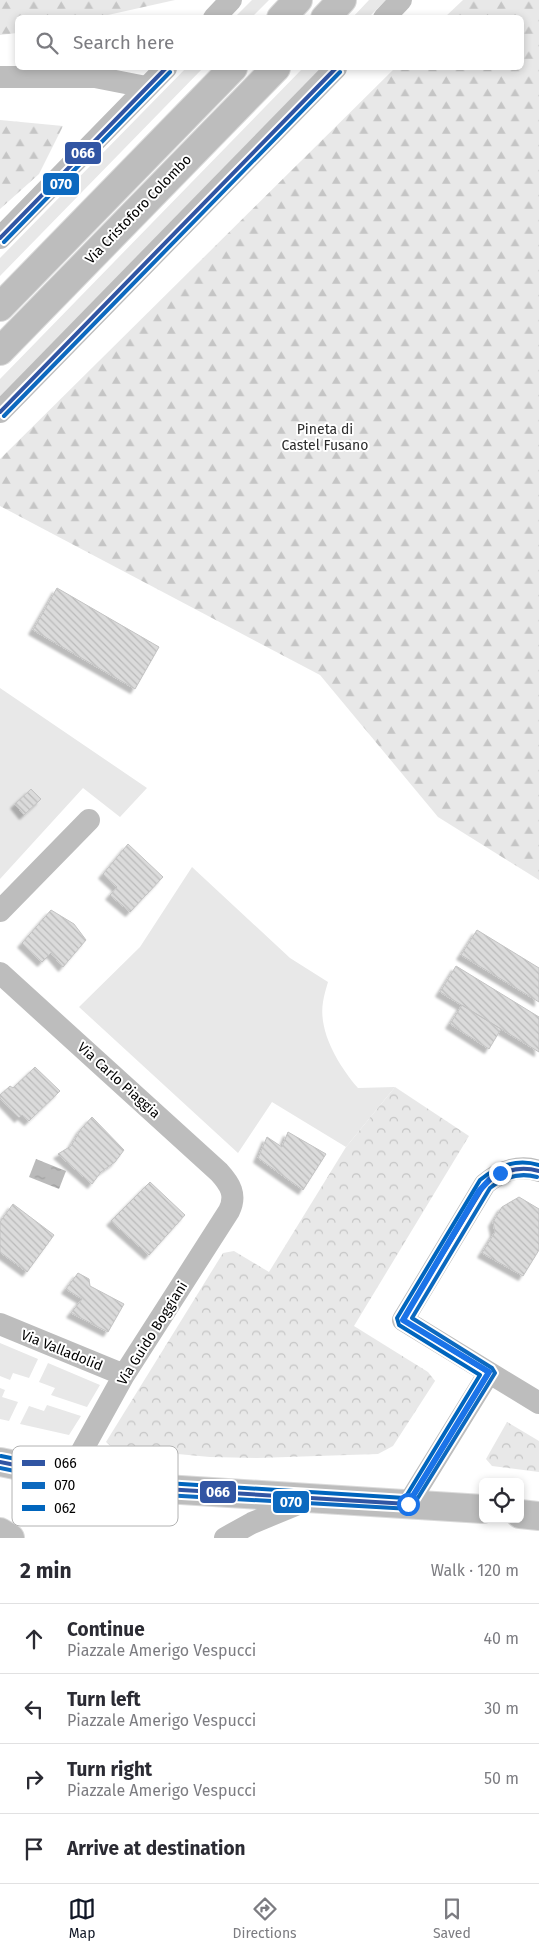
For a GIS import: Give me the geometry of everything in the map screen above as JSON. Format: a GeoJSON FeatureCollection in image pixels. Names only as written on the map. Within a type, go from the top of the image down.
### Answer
{"type":"FeatureCollection","features":[{"type":"Feature","properties":{"kind":"main road"},"geometry":{"type":"LineString","coordinates":[[284,15],[298,0]]}},
{"type":"Feature","properties":{"kind":"main road"},"geometry":{"type":"LineString","coordinates":[[328,15],[342,0]]}},
{"type":"Feature","properties":{"kind":"main road"},"geometry":{"type":"LineString","coordinates":[[0,307],[231,70]]}},
{"type":"Feature","properties":{"kind":"main road","name":"Via Cristoforo Colombo"},"geometry":{"type":"LineString","coordinates":[[0,351],[274,70]]}},
{"type":"Feature","properties":{"kind":"main road"},"geometry":{"type":"LineString","coordinates":[[178,1490],[479,1509]]}},
{"type":"Feature","properties":{"kind":"main road"},"geometry":{"type":"LineString","coordinates":[[524,1514],[539,1516]]}},
{"type":"Feature","properties":{"kind":"main road"},"geometry":{"type":"LineString","coordinates":[[0,1532],[10,1538]]}},
{"type":"Feature","properties":{"kind":"street"},"geometry":{"type":"LineString","coordinates":[[217,15],[232,0]]}},
{"type":"Feature","properties":{"kind":"street"},"geometry":{"type":"LineString","coordinates":[[387,15],[401,0]]}},
{"type":"Feature","properties":{"kind":"street"},"geometry":{"type":"LineString","coordinates":[[0,238],[164,70]]}},
{"type":"Feature","properties":{"kind":"street"},"geometry":{"type":"LineString","coordinates":[[0,412],[334,70]]}},
{"type":"Feature","properties":{"kind":"street"},"geometry":{"type":"LineString","coordinates":[[0,77],[95,77],[146,87]]}},
{"type":"Feature","properties":{"kind":"street"},"geometry":{"type":"LineString","coordinates":[[0,911],[89,820]]}},
{"type":"Feature","properties":{"kind":"street","name":"Via Carlo Piaggia"},"geometry":{"type":"LineString","coordinates":[[0,973],[219,1172],[233,1192]]}},
{"type":"Feature","properties":{"kind":"street"},"geometry":{"type":"LineString","coordinates":[[539,1171],[533,1169],[511,1169],[485,1184],[403,1320],[539,1403]]}},
{"type":"Feature","properties":{"kind":"street","name":"Via Guido Boggiani"},"geometry":{"type":"LineString","coordinates":[[85,1446],[124,1375],[229,1211],[233,1200],[233,1192]]}},
{"type":"Feature","properties":{"kind":"street","name":"Via Valladolid"},"geometry":{"type":"LineString","coordinates":[[0,1324],[124,1375]]}},
{"type":"Feature","properties":{"kind":"street"},"geometry":{"type":"LineString","coordinates":[[408,1504],[489,1372]]}},
{"type":"Feature","properties":{"kind":"street"},"geometry":{"type":"LineString","coordinates":[[225,1538],[252,1522],[310,1499]]}},
{"type":"Feature","properties":{"kind":"green space"},"geometry":{"type":"Polygon","coordinates":[[[0,0],[175,0],[108,15],[15,15],[15,33],[0,35],[0,0]]]}},
{"type":"Feature","properties":{"kind":"green space"},"geometry":{"type":"Polygon","coordinates":[[[252,0],[269,0],[254,15],[237,15],[252,0]]]}},
{"type":"Feature","properties":{"kind":"green space"},"geometry":{"type":"Polygon","coordinates":[[[369,0],[386,0],[371,15],[355,15],[369,0]]]}},
{"type":"Feature","properties":{"kind":"green space","name":"Pineta di Castel Fusano"},"geometry":{"type":"Polygon","coordinates":[[[463,0],[539,0],[539,880],[438,817],[320,675],[0,506],[0,459],[393,70],[524,70],[524,15],[447,15],[463,0]]]}},
{"type":"Feature","properties":{"kind":"green space"},"geometry":{"type":"Polygon","coordinates":[[[184,70],[201,70],[0,276],[0,258],[184,70]]]}},
{"type":"Feature","properties":{"kind":"green space"},"geometry":{"type":"Polygon","coordinates":[[[301,70],[319,70],[0,397],[0,379],[301,70]]]}},
{"type":"Feature","properties":{"kind":"green space"},"geometry":{"type":"Polygon","coordinates":[[[0,120],[63,126],[39,174],[0,209],[0,120]]]}},
{"type":"Feature","properties":{"kind":"green space"},"geometry":{"type":"Polygon","coordinates":[[[0,688],[147,788],[120,817],[83,788],[0,879],[0,688]]]}},
{"type":"Feature","properties":{"kind":"green space"},"geometry":{"type":"Polygon","coordinates":[[[192,867],[290,958],[328,982],[323,999],[322,1013],[327,1037],[337,1059],[358,1088],[395,1087],[346,1147],[272,1102],[238,1153],[79,1007],[140,947],[192,867]]]}},
{"type":"Feature","properties":{"kind":"green space"},"geometry":{"type":"Polygon","coordinates":[[[395,1087],[469,1136],[354,1326],[428,1372],[435,1381],[393,1446],[378,1454],[257,1458],[178,1454],[178,1446],[111,1446],[106,1442],[223,1253],[234,1251],[269,1272],[346,1147],[395,1087]]]}},
{"type":"Feature","properties":{"kind":"green space"},"geometry":{"type":"Polygon","coordinates":[[[0,1343],[38,1359],[29,1378],[13,1373],[10,1380],[0,1376],[0,1343]]]}},
{"type":"Feature","properties":{"kind":"green space"},"geometry":{"type":"Polygon","coordinates":[[[48,1363],[100,1385],[87,1407],[51,1395],[55,1388],[39,1382],[48,1363]]]}},
{"type":"Feature","properties":{"kind":"green space"},"geometry":{"type":"Polygon","coordinates":[[[0,1388],[5,1390],[2,1397],[18,1402],[9,1421],[0,1419],[0,1388]]]}},
{"type":"Feature","properties":{"kind":"green space"},"geometry":{"type":"Polygon","coordinates":[[[47,1405],[81,1416],[69,1435],[20,1424],[29,1406],[44,1411],[47,1405]]]}},
{"type":"Feature","properties":{"kind":"green space"},"geometry":{"type":"Polygon","coordinates":[[[507,1422],[539,1441],[539,1472],[492,1466],[486,1459],[507,1422]]]}},
{"type":"Feature","properties":{"kind":"water"},"geometry":{"type":"Polygon","coordinates":[[[36,1159],[66,1171],[59,1189],[29,1177],[36,1159]]]}},
{"type":"Feature","properties":{"kind":"building"},"geometry":{"type":"Polygon","coordinates":[[[57,588],[159,647],[135,689],[33,630],[57,588]]]}},
{"type":"Feature","properties":{"kind":"building"},"geometry":{"type":"Polygon","coordinates":[[[31,789],[41,799],[24,815],[15,804],[31,789]]]}},
{"type":"Feature","properties":{"kind":"building"},"geometry":{"type":"Polygon","coordinates":[[[128,844],[163,877],[130,912],[110,895],[117,887],[103,874],[128,844]]]}},
{"type":"Feature","properties":{"kind":"building"},"geometry":{"type":"Polygon","coordinates":[[[51,910],[74,924],[86,940],[63,967],[51,953],[42,962],[22,943],[51,910]]]}},
{"type":"Feature","properties":{"kind":"building"},"geometry":{"type":"Polygon","coordinates":[[[477,930],[539,968],[539,1002],[461,955],[477,930]]]}},
{"type":"Feature","properties":{"kind":"building"},"geometry":{"type":"Polygon","coordinates":[[[456,966],[539,1017],[539,1052],[440,992],[456,966]]]}},
{"type":"Feature","properties":{"kind":"building"},"geometry":{"type":"Polygon","coordinates":[[[462,1005],[501,1029],[489,1049],[450,1024],[462,1005]]]}},
{"type":"Feature","properties":{"kind":"building"},"geometry":{"type":"Polygon","coordinates":[[[35,1067],[60,1091],[29,1121],[22,1115],[19,1118],[0,1098],[0,1095],[10,1086],[13,1088],[35,1067]]]}},
{"type":"Feature","properties":{"kind":"building"},"geometry":{"type":"Polygon","coordinates":[[[92,1117],[124,1150],[115,1162],[101,1172],[92,1184],[58,1154],[71,1146],[81,1129],[92,1117]]]}},
{"type":"Feature","properties":{"kind":"building"},"geometry":{"type":"Polygon","coordinates":[[[288,1132],[326,1154],[303,1190],[258,1158],[267,1137],[282,1147],[288,1132]]]}},
{"type":"Feature","properties":{"kind":"building"},"geometry":{"type":"Polygon","coordinates":[[[150,1182],[185,1215],[149,1255],[111,1221],[150,1182]]]}},
{"type":"Feature","properties":{"kind":"building"},"geometry":{"type":"Polygon","coordinates":[[[519,1197],[539,1209],[539,1250],[523,1276],[482,1253],[495,1232],[493,1222],[502,1207],[519,1197]]]}},
{"type":"Feature","properties":{"kind":"building"},"geometry":{"type":"Polygon","coordinates":[[[13,1204],[54,1235],[27,1272],[0,1252],[0,1222],[13,1204]]]}},
{"type":"Feature","properties":{"kind":"building"},"geometry":{"type":"Polygon","coordinates":[[[78,1273],[89,1279],[90,1286],[124,1304],[108,1332],[71,1313],[82,1299],[66,1289],[78,1273]]]}},
{"type":"Feature","properties":{"kind":"transit line","name":"066"},"geometry":{"type":"LineString","coordinates":[[0,238],[164,70]]}},
{"type":"Feature","properties":{"kind":"transit line","name":"066"},"geometry":{"type":"LineString","coordinates":[[0,412],[334,70]]}},
{"type":"Feature","properties":{"kind":"transit line","name":"070"},"geometry":{"type":"LineString","coordinates":[[4,242],[170,72]]}},
{"type":"Feature","properties":{"kind":"transit line","name":"070"},"geometry":{"type":"LineString","coordinates":[[4,416],[340,72]]}},
{"type":"Feature","properties":{"kind":"transit line","name":"062"},"geometry":{"type":"LineString","coordinates":[[178,1484],[405,1498],[480,1375],[399,1325],[397,1318],[480,1180],[500,1167],[515,1163],[523,1162],[539,1165]]}},
{"type":"Feature","properties":{"kind":"transit line","name":"066"},"geometry":{"type":"LineString","coordinates":[[178,1490],[408,1504],[489,1373],[403,1320],[485,1184],[510,1170],[532,1169],[539,1171]]}},
{"type":"Feature","properties":{"kind":"transit line","name":"070"},"geometry":{"type":"LineString","coordinates":[[178,1496],[411,1509],[495,1373],[492,1368],[412,1318],[490,1188],[512,1176],[537,1177]]}},
{"type":"Feature","properties":{"kind":"transit line","name":"062"},"geometry":{"type":"LineString","coordinates":[[1,1456],[12,1458]]}},
{"type":"Feature","properties":{"kind":"transit line","name":"066"},"geometry":{"type":"LineString","coordinates":[[0,1462],[12,1464]]}},
{"type":"Feature","properties":{"kind":"transit line","name":"070"},"geometry":{"type":"LineString","coordinates":[[0,1468],[12,1470]]}},
{"type":"Feature","properties":{"kind":"route"},"geometry":{"type":"LineString","coordinates":[[408,1504],[489,1372],[403,1320],[479,1191],[491,1178],[500,1173]]}}]}
